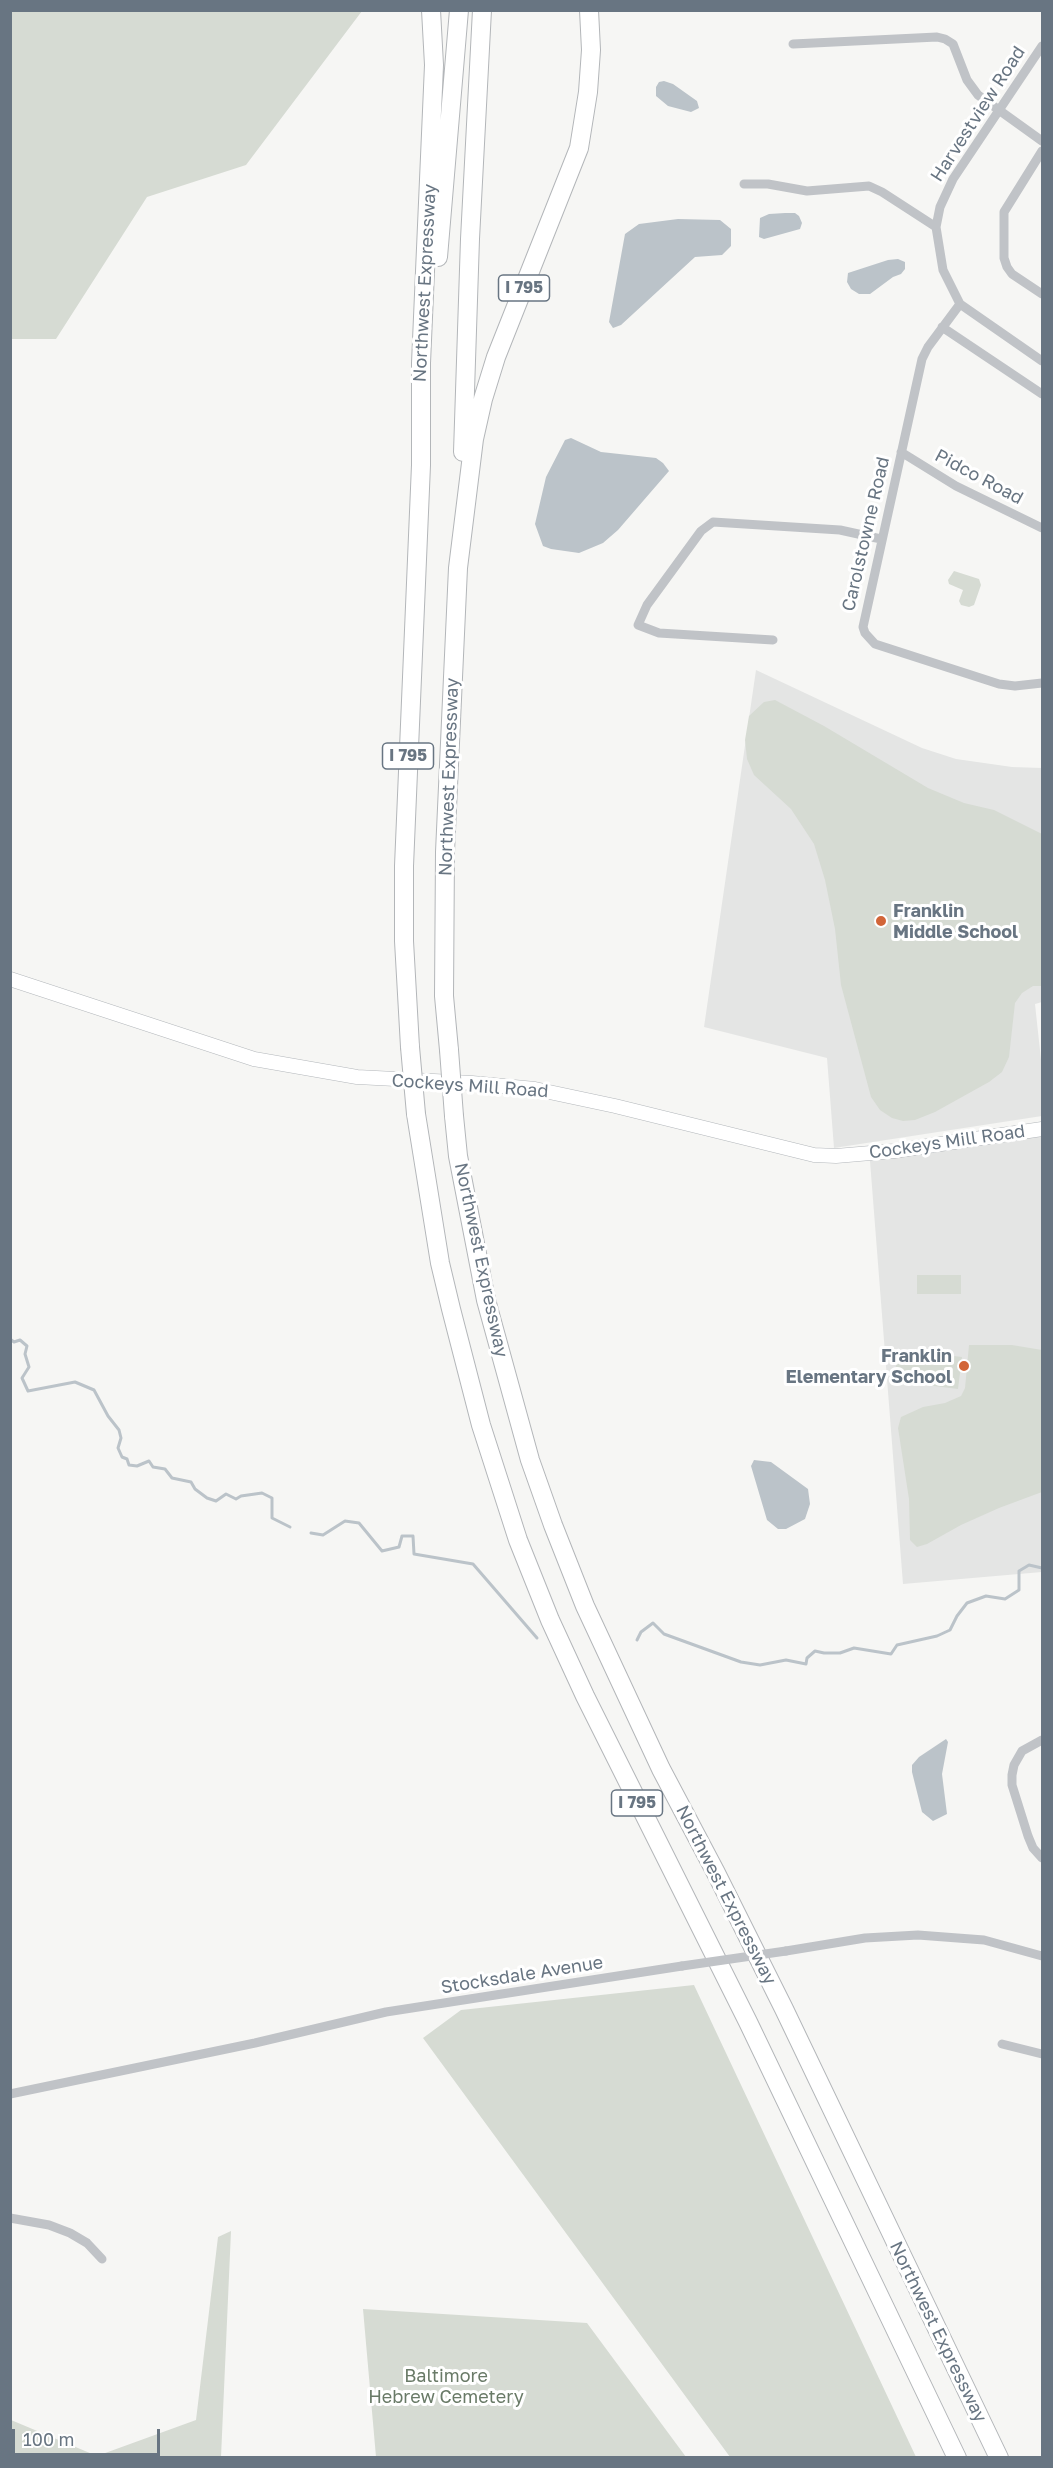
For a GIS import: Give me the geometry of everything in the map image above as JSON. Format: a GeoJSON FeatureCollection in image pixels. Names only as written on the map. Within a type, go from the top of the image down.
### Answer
{"type":"FeatureCollection","features":[{"type":"Feature","properties":{"kind":"highway","name":"Northwest Expressway"},"geometry":{"type":"LineString","coordinates":[[431,10],[435,65],[421,363],[421,465],[404,866],[404,941],[416,1114],[440,1263],[481,1425],[526,1560],[585,1696],[748,2022],[957,2457]]}},
{"type":"Feature","properties":{"kind":"highway"},"geometry":{"type":"LineString","coordinates":[[421,465],[459,10]]}},
{"type":"Feature","properties":{"kind":"highway"},"geometry":{"type":"LineString","coordinates":[[458,568],[470,239],[482,10]]}},
{"type":"Feature","properties":{"kind":"highway","name":"Northwest Expressway"},"geometry":{"type":"LineString","coordinates":[[589,10],[591,50],[588,92],[579,148],[557,209],[509,324],[483,399],[474,439],[458,568],[445,852],[444,996],[458,1156],[486,1300],[530,1460],[585,1606],[661,1769],[784,2009],[999,2457]]}},
{"type":"Feature","properties":{"kind":"street"},"geometry":{"type":"LineString","coordinates":[[793,44],[945,39],[953,44],[958,53],[971,88],[1042,141]]}},
{"type":"Feature","properties":{"kind":"street","name":"Harvestview Road"},"geometry":{"type":"LineString","coordinates":[[960,304],[943,270],[936,227],[945,194],[1042,46]]}},
{"type":"Feature","properties":{"kind":"street"},"geometry":{"type":"LineString","coordinates":[[1042,152],[1004,212],[1004,258],[1012,274],[1042,294]]}},
{"type":"Feature","properties":{"kind":"street"},"geometry":{"type":"LineString","coordinates":[[744,184],[768,184],[807,191],[869,186],[936,227]]}},
{"type":"Feature","properties":{"kind":"street"},"geometry":{"type":"LineString","coordinates":[[960,304],[1042,361]]}},
{"type":"Feature","properties":{"kind":"street","name":"Carolstowne Road"},"geometry":{"type":"LineString","coordinates":[[960,304],[921,359],[863,620],[865,633],[875,644],[999,684],[1015,686],[1042,683]]}},
{"type":"Feature","properties":{"kind":"street"},"geometry":{"type":"LineString","coordinates":[[942,327],[1042,394]]}},
{"type":"Feature","properties":{"kind":"street","name":"Pidco Road"},"geometry":{"type":"LineString","coordinates":[[901,452],[956,486],[1042,528]]}},
{"type":"Feature","properties":{"kind":"street"},"geometry":{"type":"LineString","coordinates":[[773,640],[659,633],[638,625],[646,605],[701,531],[713,522],[840,530],[881,539]]}},
{"type":"Feature","properties":{"kind":"street","name":"Cockeys Mill Road"},"geometry":{"type":"LineString","coordinates":[[10,979],[254,1059],[357,1077],[508,1086],[538,1090],[615,1106],[814,1155],[853,1155],[894,1151],[1042,1129]]}},
{"type":"Feature","properties":{"kind":"street"},"geometry":{"type":"LineString","coordinates":[[1042,1740],[1022,1751],[1014,1765],[1012,1775],[1012,1785],[1028,1836],[1033,1848],[1042,1858]]}},
{"type":"Feature","properties":{"kind":"street","name":"Stocksdale Avenue"},"geometry":{"type":"LineString","coordinates":[[10,2094],[255,2043],[386,2012],[865,1938],[918,1935],[984,1940],[1042,1956]]}},
{"type":"Feature","properties":{"kind":"street"},"geometry":{"type":"LineString","coordinates":[[1002,2044],[1042,2054]]}},
{"type":"Feature","properties":{"kind":"street"},"geometry":{"type":"LineString","coordinates":[[10,2218],[49,2225],[70,2233],[87,2243],[102,2259]]}},
{"type":"Feature","properties":{"kind":"shaded area"},"geometry":{"type":"Polygon","coordinates":[[[659,82],[673,84],[697,101],[699,108],[691,112],[668,106],[656,96],[656,87],[659,82]]]}},
{"type":"Feature","properties":{"kind":"shaded area"},"geometry":{"type":"Polygon","coordinates":[[[795,213],[802,223],[800,229],[764,239],[759,237],[760,218],[769,214],[795,213]]]}},
{"type":"Feature","properties":{"kind":"shaded area"},"geometry":{"type":"Polygon","coordinates":[[[678,219],[720,220],[731,229],[731,246],[722,255],[695,257],[621,325],[613,328],[609,322],[625,234],[639,224],[678,219]]]}},
{"type":"Feature","properties":{"kind":"shaded area"},"geometry":{"type":"Polygon","coordinates":[[[898,259],[905,262],[905,269],[901,274],[893,277],[870,294],[859,294],[851,289],[847,282],[848,273],[898,259]]]}},
{"type":"Feature","properties":{"kind":"shaded area"},"geometry":{"type":"Polygon","coordinates":[[[571,438],[601,452],[656,458],[669,471],[618,530],[603,543],[579,553],[543,546],[535,524],[546,477],[565,440],[571,438]]]}},
{"type":"Feature","properties":{"kind":"shaded area","name":"Franklin Middle School"},"geometry":{"type":"Polygon","coordinates":[[[756,670],[922,748],[956,759],[1012,767],[1042,768],[1042,1002],[1035,1004],[1042,1069],[1042,1116],[834,1148],[827,1058],[704,1027],[756,670]]]}},
{"type":"Feature","properties":{"kind":"shaded area","name":"Franklin Elementary School"},"geometry":{"type":"Polygon","coordinates":[[[1042,1135],[1042,1572],[903,1584],[870,1161],[1042,1135]]]}},
{"type":"Feature","properties":{"kind":"shaded area"},"geometry":{"type":"Polygon","coordinates":[[[754,1460],[771,1462],[808,1489],[810,1504],[805,1519],[786,1529],[778,1529],[767,1520],[751,1466],[754,1460]]]}},
{"type":"Feature","properties":{"kind":"shaded area"},"geometry":{"type":"Polygon","coordinates":[[[946,1739],[948,1742],[942,1774],[947,1814],[933,1821],[922,1812],[912,1765],[919,1757],[946,1739]]]}},
{"type":"Feature","properties":{"kind":"green space"},"geometry":{"type":"Polygon","coordinates":[[[10,11],[362,11],[246,165],[147,197],[56,339],[11,339],[10,11]]]}},
{"type":"Feature","properties":{"kind":"green space"},"geometry":{"type":"Polygon","coordinates":[[[954,571],[979,579],[981,585],[974,605],[969,607],[961,605],[959,601],[963,590],[949,584],[948,580],[954,571]]]}},
{"type":"Feature","properties":{"kind":"green space"},"geometry":{"type":"Polygon","coordinates":[[[775,700],[824,726],[928,788],[964,803],[994,810],[1042,834],[1042,986],[1033,986],[1022,993],[1015,1003],[1009,1057],[1002,1072],[989,1082],[935,1112],[915,1120],[903,1121],[892,1118],[880,1110],[871,1097],[841,985],[835,929],[825,880],[814,844],[791,809],[754,775],[747,759],[745,740],[749,716],[764,702],[775,700]]]}},
{"type":"Feature","properties":{"kind":"green space"},"geometry":{"type":"Polygon","coordinates":[[[917,1275],[961,1275],[961,1294],[917,1294],[917,1275]]]}},
{"type":"Feature","properties":{"kind":"green space"},"geometry":{"type":"Polygon","coordinates":[[[969,1345],[1012,1345],[1042,1350],[1042,1492],[999,1508],[917,1547],[910,1540],[909,1499],[898,1428],[901,1417],[923,1407],[945,1403],[961,1396],[965,1388],[969,1345]]]}},
{"type":"Feature","properties":{"kind":"green space"},"geometry":{"type":"Polygon","coordinates":[[[898,1349],[962,1357],[958,1389],[894,1381],[898,1349]]]}},
{"type":"Feature","properties":{"kind":"green space"},"geometry":{"type":"Polygon","coordinates":[[[694,1985],[916,2457],[730,2457],[423,2038],[461,2010],[694,1985]]]}},
{"type":"Feature","properties":{"kind":"green space"},"geometry":{"type":"Polygon","coordinates":[[[231,2231],[221,2457],[11,2457],[11,2420],[97,2456],[196,2420],[218,2237],[231,2231]]]}},
{"type":"Feature","properties":{"kind":"green space","name":"Baltimore Hebrew Cemetery"},"geometry":{"type":"Polygon","coordinates":[[[363,2309],[587,2323],[686,2457],[376,2457],[363,2309]]]}},
{"type":"Feature","properties":{"kind":"waterway"},"geometry":{"type":"LineString","coordinates":[[10,1339],[14,1342],[20,1340],[27,1346],[25,1354],[29,1367],[22,1378],[28,1391],[75,1382],[94,1390],[108,1416],[119,1430],[121,1438],[118,1448],[129,1465],[137,1466],[149,1461],[153,1467],[165,1469],[172,1478],[191,1482],[195,1489],[207,1498],[216,1501],[226,1494],[236,1499],[262,1493],[272,1498],[272,1518],[290,1527]]}},
{"type":"Feature","properties":{"kind":"waterway"},"geometry":{"type":"LineString","coordinates":[[311,1533],[323,1535],[345,1521],[359,1523],[382,1551],[399,1547],[402,1536],[413,1536],[414,1554],[473,1564],[537,1638]]}},
{"type":"Feature","properties":{"kind":"waterway"},"geometry":{"type":"LineString","coordinates":[[637,1640],[641,1632],[653,1623],[664,1634],[741,1662],[760,1665],[786,1660],[806,1664],[807,1658],[815,1651],[840,1653],[854,1648],[891,1654],[897,1645],[937,1636],[950,1630],[967,1603],[986,1596],[1005,1599],[1019,1590],[1019,1571],[1029,1565],[1042,1568]]}},
{"type":"Feature","properties":{"kind":"place","name":"Franklin Middle School"},"geometry":{"type":"Point","coordinates":[881,921]}},
{"type":"Feature","properties":{"kind":"place","name":"Franklin Elementary School"},"geometry":{"type":"Point","coordinates":[964,1366]}}]}
